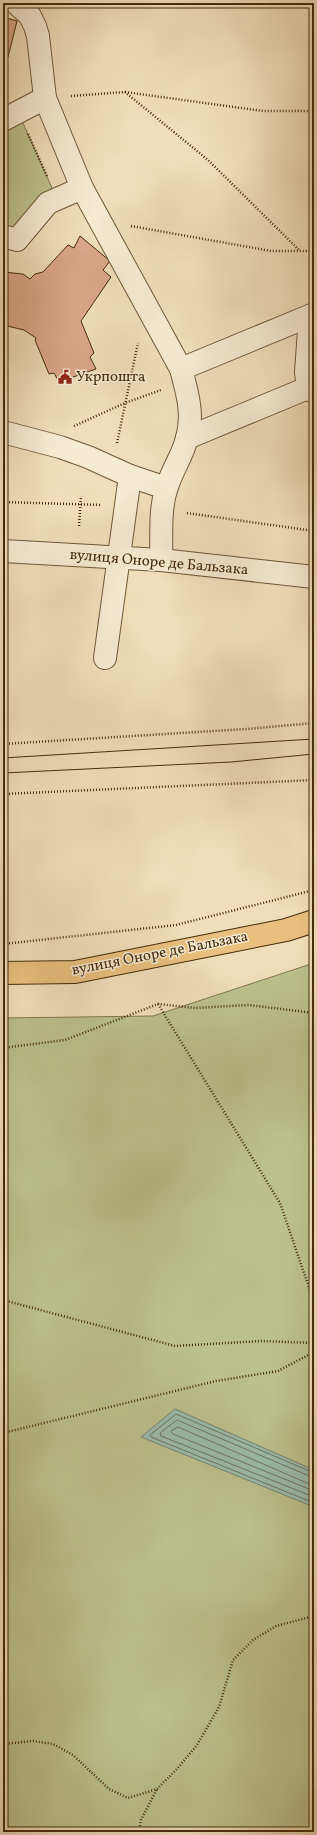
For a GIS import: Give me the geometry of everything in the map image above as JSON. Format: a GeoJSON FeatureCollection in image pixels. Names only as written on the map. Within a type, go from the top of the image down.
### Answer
{"type":"FeatureCollection","features":[{"type":"Feature","properties":{"kind":"main road","name":"вулиця Оноре де Бальзака"},"geometry":{"type":"LineString","coordinates":[[3,973],[76,972],[286,930],[314,921]]}},
{"type":"Feature","properties":{"kind":"street"},"geometry":{"type":"LineString","coordinates":[[16,3],[30,16],[38,36],[45,98],[82,188],[183,375],[191,416],[187,438],[166,488],[163,511],[161,560]]}},
{"type":"Feature","properties":{"kind":"street"},"geometry":{"type":"LineString","coordinates":[[11,116],[45,98]]}},
{"type":"Feature","properties":{"kind":"street"},"geometry":{"type":"LineString","coordinates":[[3,236],[17,240],[48,203],[82,188]]}},
{"type":"Feature","properties":{"kind":"street"},"geometry":{"type":"LineString","coordinates":[[183,375],[312,315]]}},
{"type":"Feature","properties":{"kind":"street"},"geometry":{"type":"LineString","coordinates":[[187,438],[312,390],[306,372],[312,315]]}},
{"type":"Feature","properties":{"kind":"street"},"geometry":{"type":"LineString","coordinates":[[3,432],[88,457],[121,472],[166,488]]}},
{"type":"Feature","properties":{"kind":"street"},"geometry":{"type":"LineString","coordinates":[[105,658],[119,558],[121,472]]}},
{"type":"Feature","properties":{"kind":"street","name":"вулиця Оноре де Бальзака"},"geometry":{"type":"LineString","coordinates":[[3,551],[161,560],[314,577]]}},
{"type":"Feature","properties":{"kind":"path"},"geometry":{"type":"LineString","coordinates":[[125,92],[208,160],[300,251]]}},
{"type":"Feature","properties":{"kind":"path"},"geometry":{"type":"LineString","coordinates":[[45,98],[125,92],[263,111],[314,111]]}},
{"type":"Feature","properties":{"kind":"path"},"geometry":{"type":"LineString","coordinates":[[11,116],[57,199]]}},
{"type":"Feature","properties":{"kind":"path"},"geometry":{"type":"LineString","coordinates":[[99,220],[271,251],[314,251]]}},
{"type":"Feature","properties":{"kind":"path"},"geometry":{"type":"LineString","coordinates":[[121,472],[125,402],[138,342]]}},
{"type":"Feature","properties":{"kind":"path"},"geometry":{"type":"LineString","coordinates":[[40,442],[183,375]]}},
{"type":"Feature","properties":{"kind":"path"},"geometry":{"type":"LineString","coordinates":[[79,526],[81,496]]}},
{"type":"Feature","properties":{"kind":"path"},"geometry":{"type":"LineString","coordinates":[[3,744],[246,729],[314,723]]}},
{"type":"Feature","properties":{"kind":"path"},"geometry":{"type":"LineString","coordinates":[[3,794],[314,780]]}},
{"type":"Feature","properties":{"kind":"path"},"geometry":{"type":"LineString","coordinates":[[3,944],[176,925],[314,890]]}},
{"type":"Feature","properties":{"kind":"path"},"geometry":{"type":"LineString","coordinates":[[3,1048],[65,1040],[158,1004],[195,1008],[250,1005],[314,1013]]}},
{"type":"Feature","properties":{"kind":"path"},"geometry":{"type":"LineString","coordinates":[[158,1004],[280,1203],[314,1302]]}},
{"type":"Feature","properties":{"kind":"path"},"geometry":{"type":"LineString","coordinates":[[3,1300],[174,1346],[261,1341],[314,1343]]}},
{"type":"Feature","properties":{"kind":"path"},"geometry":{"type":"LineString","coordinates":[[3,1433],[216,1381],[278,1371],[314,1352]]}},
{"type":"Feature","properties":{"kind":"path"},"geometry":{"type":"LineString","coordinates":[[139,1832],[141,1820],[157,1789],[177,1769],[197,1744],[219,1707],[233,1660],[253,1640],[276,1626],[314,1616]]}},
{"type":"Feature","properties":{"kind":"path"},"geometry":{"type":"LineString","coordinates":[[3,1744],[33,1741],[53,1744],[73,1755],[109,1789],[128,1798],[157,1789]]}},
{"type":"Feature","properties":{"kind":"green space"},"geometry":{"type":"Polygon","coordinates":[[[18,112],[57,199],[3,236],[3,120],[18,112]]]}},
{"type":"Feature","properties":{"kind":"green space"},"geometry":{"type":"Polygon","coordinates":[[[314,963],[314,1832],[3,1832],[3,1018],[153,1016],[314,963]]]}},
{"type":"Feature","properties":{"kind":"water"},"geometry":{"type":"Polygon","coordinates":[[[175,1409],[314,1470],[314,1507],[141,1437],[175,1409]]]}},
{"type":"Feature","properties":{"kind":"building"},"geometry":{"type":"Polygon","coordinates":[[[3,17],[17,21],[8,57],[3,57],[3,17]]]}},
{"type":"Feature","properties":{"kind":"building"},"geometry":{"type":"Polygon","coordinates":[[[80,236],[110,261],[103,270],[111,277],[81,321],[94,353],[90,357],[96,369],[59,382],[54,373],[49,374],[35,340],[36,338],[24,330],[3,325],[3,272],[23,274],[30,279],[35,274],[43,272],[68,245],[74,248],[80,236]]]}},
{"type":"Feature","properties":{"kind":"tram line"},"geometry":{"type":"LineString","coordinates":[[3,758],[314,739]]}},
{"type":"Feature","properties":{"kind":"tram line"},"geometry":{"type":"LineString","coordinates":[[3,773],[231,762],[314,754]]}},
{"type":"Feature","properties":{"kind":"place","name":"Укрпошта"},"geometry":{"type":"Point","coordinates":[65,377]}}]}
